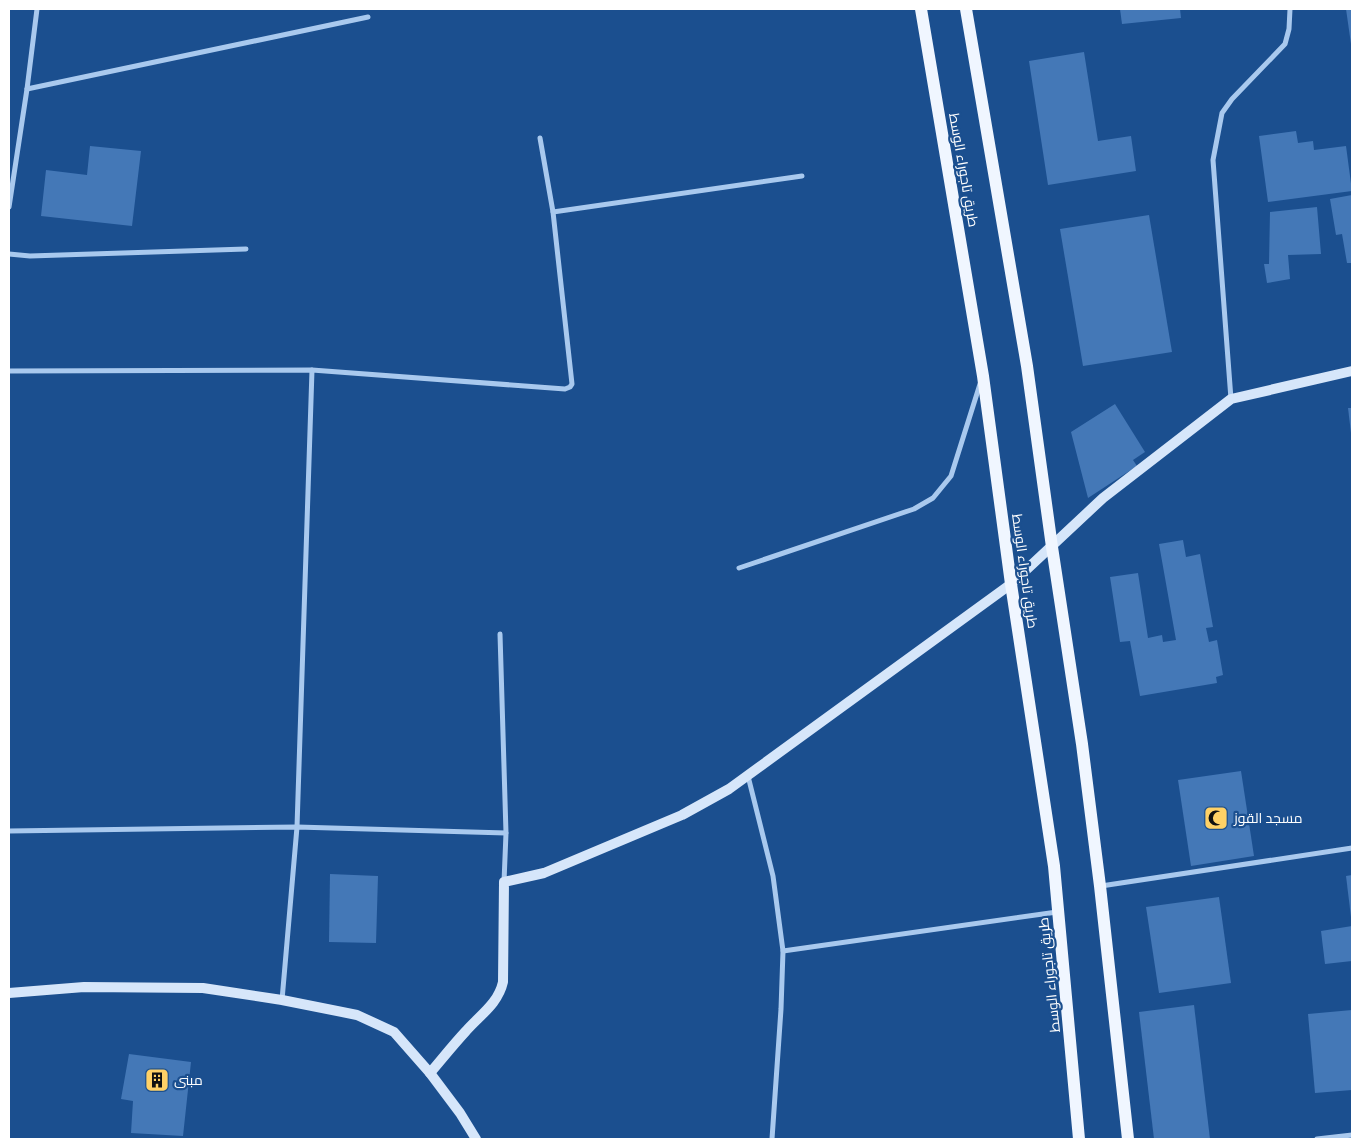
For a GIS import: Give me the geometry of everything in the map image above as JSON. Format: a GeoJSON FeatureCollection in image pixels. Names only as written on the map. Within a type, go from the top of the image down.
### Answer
{"type":"FeatureCollection","features":[{"type":"Feature","properties":{"kind":"main road","name":"طريق تاجوراء الوسط"},"geometry":{"type":"LineString","coordinates":[[921,9],[983,376],[1011,584],[1054,866],[1080,1139]]}},
{"type":"Feature","properties":{"kind":"main road"},"geometry":{"type":"LineString","coordinates":[[966,9],[1027,366],[1082,744],[1128,1139]]}},
{"type":"Feature","properties":{"kind":"street"},"geometry":{"type":"LineString","coordinates":[[9,208],[37,9]]}},
{"type":"Feature","properties":{"kind":"street"},"geometry":{"type":"LineString","coordinates":[[1231,399],[1213,160],[1222,114],[1232,99],[1285,44],[1289,29],[1290,9]]}},
{"type":"Feature","properties":{"kind":"street"},"geometry":{"type":"LineString","coordinates":[[27,89],[368,17]]}},
{"type":"Feature","properties":{"kind":"street"},"geometry":{"type":"LineString","coordinates":[[9,371],[312,370],[558,390],[570,387],[572,384],[553,212],[540,138]]}},
{"type":"Feature","properties":{"kind":"street"},"geometry":{"type":"LineString","coordinates":[[553,212],[802,176]]}},
{"type":"Feature","properties":{"kind":"street"},"geometry":{"type":"LineString","coordinates":[[9,254],[30,256],[246,249]]}},
{"type":"Feature","properties":{"kind":"street"},"geometry":{"type":"LineString","coordinates":[[282,1000],[297,827],[312,370]]}},
{"type":"Feature","properties":{"kind":"street"},"geometry":{"type":"LineString","coordinates":[[504,882],[544,873],[682,815],[729,789],[1011,584],[1103,498],[1231,399],[1352,371]]}},
{"type":"Feature","properties":{"kind":"street"},"geometry":{"type":"LineString","coordinates":[[739,568],[914,509],[933,498],[951,476],[983,376]]}},
{"type":"Feature","properties":{"kind":"street"},"geometry":{"type":"LineString","coordinates":[[430,1073],[467,1029],[492,1005],[501,993],[503,982],[506,833],[500,634]]}},
{"type":"Feature","properties":{"kind":"street"},"geometry":{"type":"LineString","coordinates":[[748,775],[773,876],[783,951],[772,1139]]}},
{"type":"Feature","properties":{"kind":"street"},"geometry":{"type":"LineString","coordinates":[[9,831],[297,827],[506,833]]}},
{"type":"Feature","properties":{"kind":"street"},"geometry":{"type":"LineString","coordinates":[[1100,886],[1352,848]]}},
{"type":"Feature","properties":{"kind":"street"},"geometry":{"type":"LineString","coordinates":[[783,951],[1057,912]]}},
{"type":"Feature","properties":{"kind":"street"},"geometry":{"type":"LineString","coordinates":[[9,993],[84,988],[203,988],[282,1000],[357,1015],[394,1032],[430,1073],[460,1113],[476,1139]]}},
{"type":"Feature","properties":{"kind":"street"},"geometry":{"type":"LineString","coordinates":[[1317,1139],[1352,1135]]}},
{"type":"Feature","properties":{"kind":"building"},"geometry":{"type":"Polygon","coordinates":[[[1120,9],[1180,9],[1181,18],[1122,24],[1120,9]]]}},
{"type":"Feature","properties":{"kind":"building"},"geometry":{"type":"Polygon","coordinates":[[[1346,9],[1352,9],[1352,44],[1351,44],[1346,9]]]}},
{"type":"Feature","properties":{"kind":"building"},"geometry":{"type":"Polygon","coordinates":[[[1084,52],[1098,141],[1131,136],[1136,171],[1048,185],[1029,61],[1084,52]]]}},
{"type":"Feature","properties":{"kind":"building"},"geometry":{"type":"Polygon","coordinates":[[[1296,131],[1298,143],[1313,141],[1314,150],[1346,146],[1352,191],[1268,202],[1259,136],[1296,131]]]}},
{"type":"Feature","properties":{"kind":"building"},"geometry":{"type":"Polygon","coordinates":[[[90,146],[141,151],[132,226],[41,216],[46,170],[87,175],[90,146]]]}},
{"type":"Feature","properties":{"kind":"building"},"geometry":{"type":"Polygon","coordinates":[[[1352,195],[1352,263],[1347,263],[1342,234],[1336,235],[1330,199],[1352,195]]]}},
{"type":"Feature","properties":{"kind":"building"},"geometry":{"type":"Polygon","coordinates":[[[1317,207],[1321,254],[1288,255],[1290,279],[1267,283],[1264,264],[1269,264],[1270,212],[1317,207]]]}},
{"type":"Feature","properties":{"kind":"building"},"geometry":{"type":"Polygon","coordinates":[[[1149,215],[1172,352],[1083,366],[1060,229],[1149,215]]]}},
{"type":"Feature","properties":{"kind":"building"},"geometry":{"type":"Polygon","coordinates":[[[1115,404],[1145,452],[1133,460],[1137,466],[1088,498],[1071,432],[1115,404]]]}},
{"type":"Feature","properties":{"kind":"building"},"geometry":{"type":"Polygon","coordinates":[[[1348,408],[1352,408],[1352,433],[1351,433],[1348,408]]]}},
{"type":"Feature","properties":{"kind":"building"},"geometry":{"type":"Polygon","coordinates":[[[1183,540],[1186,557],[1200,554],[1213,627],[1206,628],[1209,642],[1217,640],[1223,675],[1216,677],[1217,683],[1140,696],[1130,641],[1120,642],[1110,577],[1138,573],[1148,638],[1162,635],[1163,642],[1176,640],[1159,544],[1183,540]]]}},
{"type":"Feature","properties":{"kind":"building","name":"مسجد القوز"},"geometry":{"type":"Polygon","coordinates":[[[1241,771],[1254,856],[1191,866],[1178,780],[1241,771]]]}},
{"type":"Feature","properties":{"kind":"building"},"geometry":{"type":"Polygon","coordinates":[[[330,874],[378,876],[376,943],[329,942],[330,874]]]}},
{"type":"Feature","properties":{"kind":"building"},"geometry":{"type":"Polygon","coordinates":[[[1352,875],[1352,916],[1351,917],[1346,876],[1352,875]]]}},
{"type":"Feature","properties":{"kind":"building"},"geometry":{"type":"Polygon","coordinates":[[[1219,897],[1231,983],[1159,993],[1146,907],[1219,897]]]}},
{"type":"Feature","properties":{"kind":"building"},"geometry":{"type":"Polygon","coordinates":[[[1352,926],[1352,961],[1325,964],[1321,931],[1352,926]]]}},
{"type":"Feature","properties":{"kind":"building"},"geometry":{"type":"Polygon","coordinates":[[[1194,1005],[1210,1139],[1154,1139],[1139,1012],[1194,1005]]]}},
{"type":"Feature","properties":{"kind":"building"},"geometry":{"type":"Polygon","coordinates":[[[1352,1010],[1352,1090],[1315,1093],[1308,1014],[1352,1010]]]}},
{"type":"Feature","properties":{"kind":"building","name":"مبنى"},"geometry":{"type":"Polygon","coordinates":[[[129,1054],[191,1062],[183,1136],[131,1133],[133,1101],[121,1099],[129,1054]]]}},
{"type":"Feature","properties":{"kind":"place","name":"مسجد القوز"},"geometry":{"type":"Point","coordinates":[1216,818]}},
{"type":"Feature","properties":{"kind":"place","name":"مبنى"},"geometry":{"type":"Point","coordinates":[157,1080]}}]}
